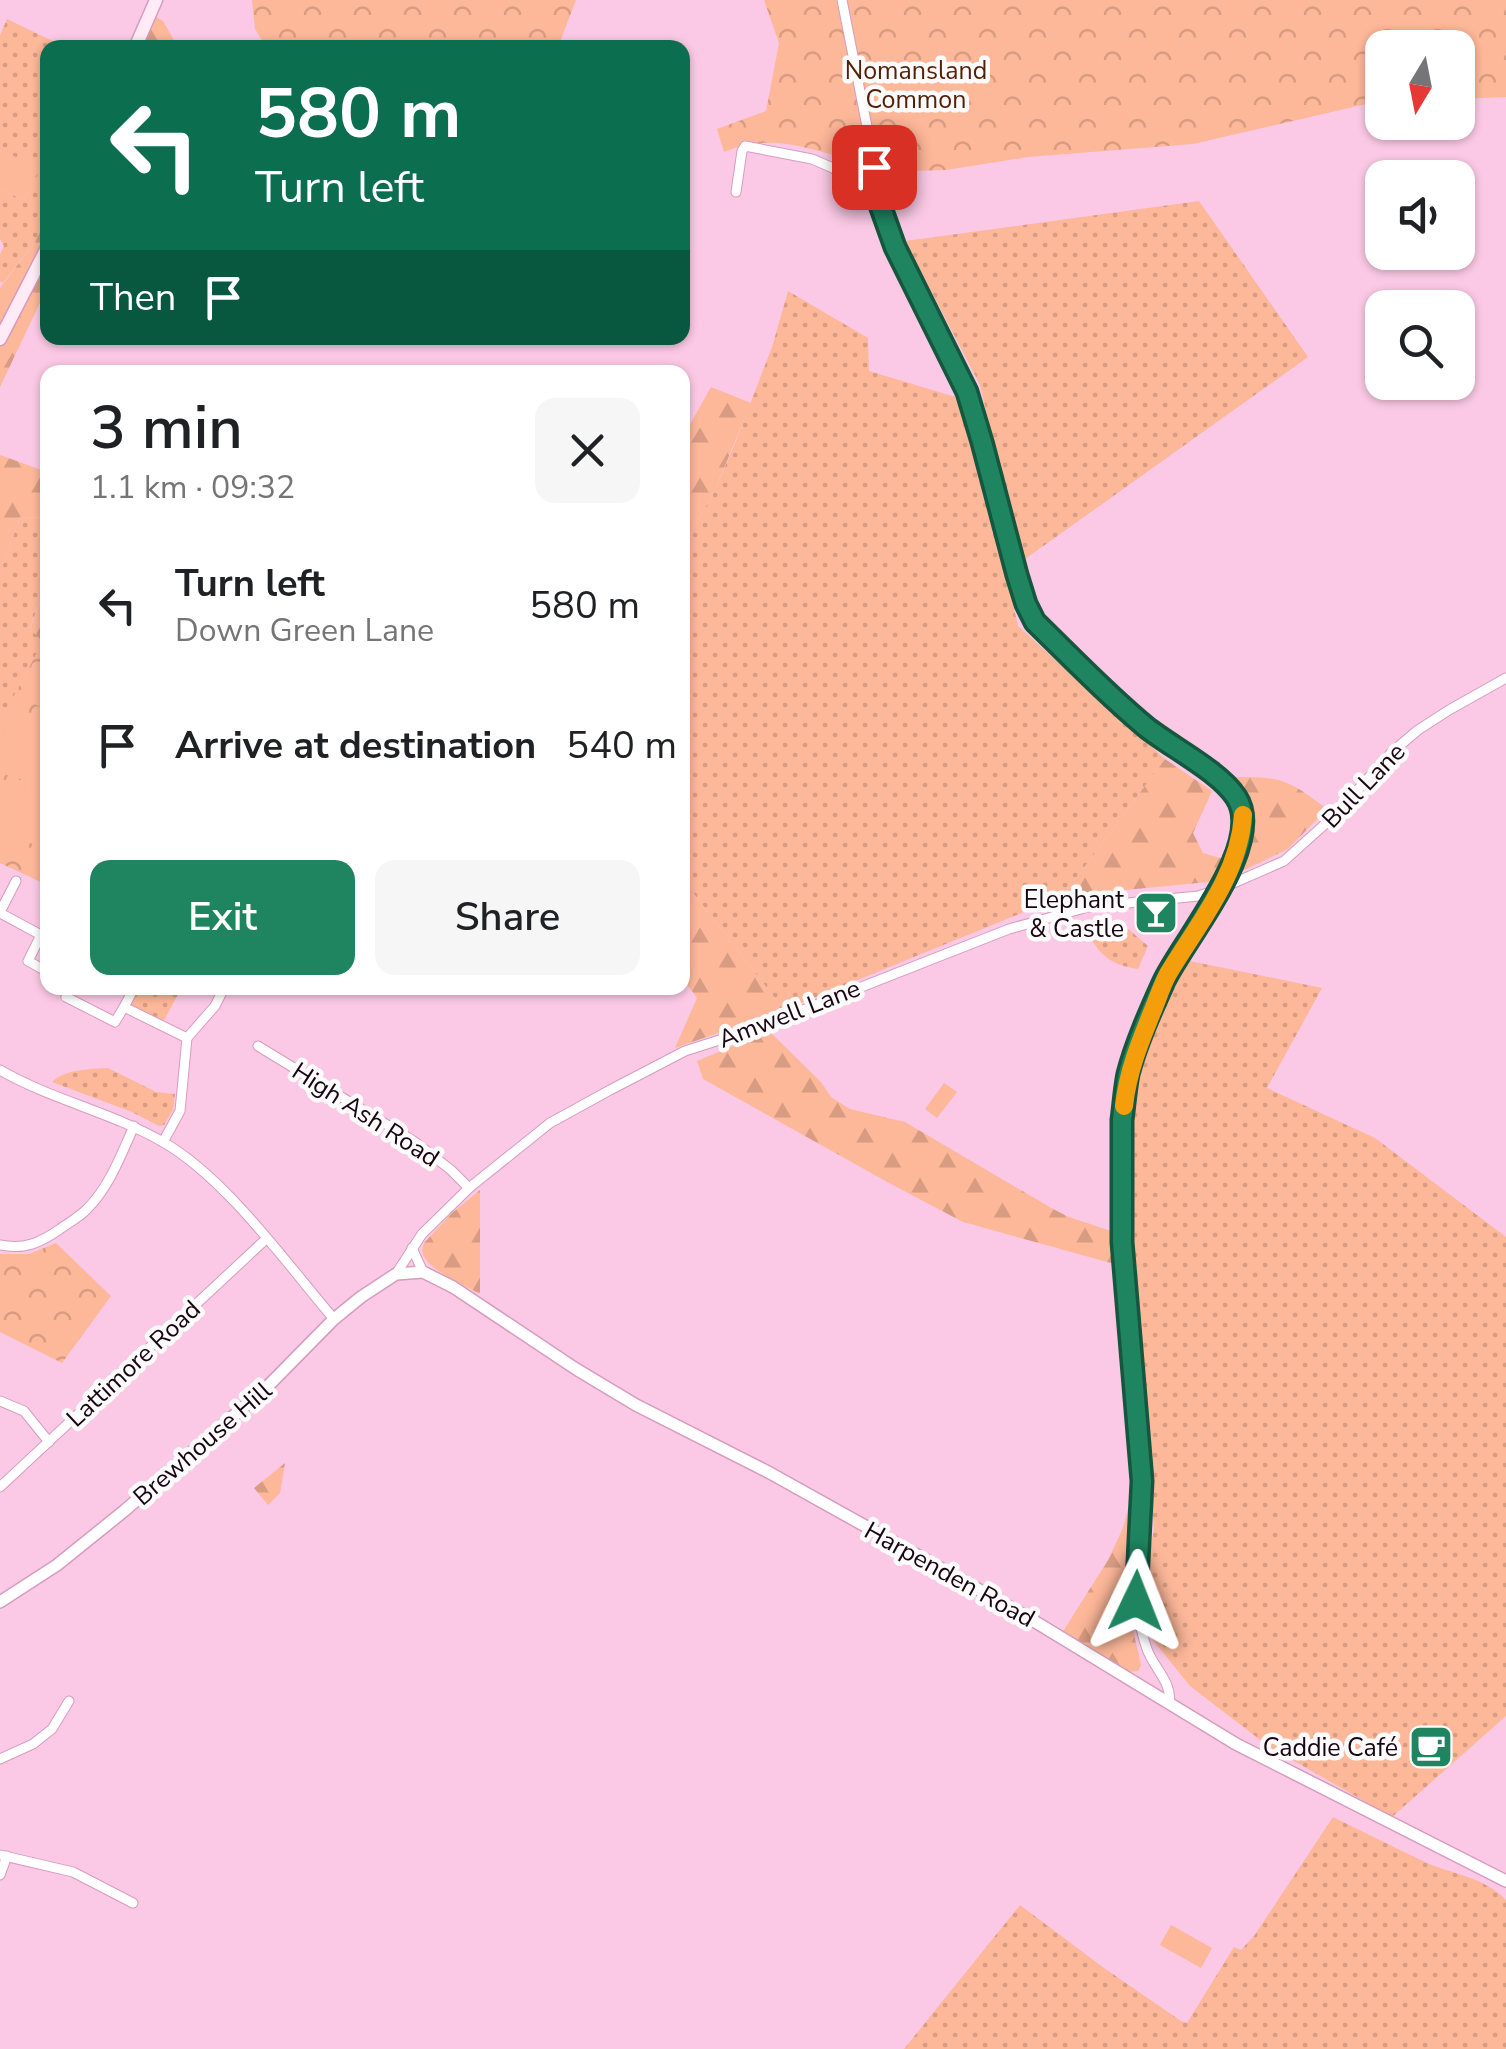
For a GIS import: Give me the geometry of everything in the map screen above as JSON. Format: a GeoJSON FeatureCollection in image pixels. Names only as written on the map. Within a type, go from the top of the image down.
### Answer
{"type":"FeatureCollection","features":[{"type":"Feature","properties":{"kind":"main road"},"geometry":{"type":"LineString","coordinates":[[138,40],[156,0]]}},
{"type":"Feature","properties":{"kind":"main road"},"geometry":{"type":"LineString","coordinates":[[0,339],[40,262]]}},
{"type":"Feature","properties":{"kind":"street"},"geometry":{"type":"LineString","coordinates":[[842,0],[880,205],[895,247],[967,392],[1026,604],[1035,622],[1148,728],[1229,787],[1243,809],[1235,858],[1166,978],[1128,1073],[1122,1120],[1122,1242],[1142,1481],[1136,1601],[1148,1653],[1171,1693],[1169,1703]]}},
{"type":"Feature","properties":{"kind":"street"},"geometry":{"type":"LineString","coordinates":[[736,192],[745,146],[812,159],[833,168],[880,205]]}},
{"type":"Feature","properties":{"kind":"street"},"geometry":{"type":"LineString","coordinates":[[844,177],[874,167]]}},
{"type":"Feature","properties":{"kind":"street","name":"Bull Lane"},"geometry":{"type":"LineString","coordinates":[[1220,890],[1284,861],[1418,730],[1506,678]]}},
{"type":"Feature","properties":{"kind":"street"},"geometry":{"type":"LineString","coordinates":[[16,881],[0,912],[40,935],[28,962],[40,968]]}},
{"type":"Feature","properties":{"kind":"street","name":"Amwell Lane"},"geometry":{"type":"LineString","coordinates":[[396,1274],[422,1234],[468,1188],[550,1123],[685,1051],[758,1028],[1008,929],[1088,907],[1198,896],[1220,890]]}},
{"type":"Feature","properties":{"kind":"street"},"geometry":{"type":"LineString","coordinates":[[66,995],[115,1022],[130,995]]}},
{"type":"Feature","properties":{"kind":"street"},"geometry":{"type":"LineString","coordinates":[[162,1142],[180,1111],[186,1038],[220,995]]}},
{"type":"Feature","properties":{"kind":"street"},"geometry":{"type":"LineString","coordinates":[[124,1007],[186,1038]]}},
{"type":"Feature","properties":{"kind":"street","name":"High Ash Road"},"geometry":{"type":"LineString","coordinates":[[258,1046],[414,1142],[468,1188]]}},
{"type":"Feature","properties":{"kind":"street"},"geometry":{"type":"LineString","coordinates":[[0,1070],[44,1092],[134,1126],[190,1160],[236,1204],[334,1319]]}},
{"type":"Feature","properties":{"kind":"street"},"geometry":{"type":"LineString","coordinates":[[0,1245],[24,1248],[37,1243],[85,1212],[114,1170],[134,1126]]}},
{"type":"Feature","properties":{"kind":"street","name":"Lattimore Road"},"geometry":{"type":"LineString","coordinates":[[0,1487],[266,1239]]}},
{"type":"Feature","properties":{"kind":"street"},"geometry":{"type":"LineString","coordinates":[[396,1274],[423,1272],[412,1248]]}},
{"type":"Feature","properties":{"kind":"street","name":"Harpenden Road"},"geometry":{"type":"LineString","coordinates":[[423,1272],[453,1287],[636,1406],[910,1550],[1236,1744],[1506,1881]]}},
{"type":"Feature","properties":{"kind":"street","name":"Brewhouse Hill"},"geometry":{"type":"LineString","coordinates":[[0,1602],[58,1565],[124,1511],[267,1387],[334,1319],[396,1274]]}},
{"type":"Feature","properties":{"kind":"street"},"geometry":{"type":"LineString","coordinates":[[0,1400],[24,1411],[49,1442]]}},
{"type":"Feature","properties":{"kind":"street"},"geometry":{"type":"LineString","coordinates":[[0,1759],[33,1744],[52,1729],[68,1700]]}},
{"type":"Feature","properties":{"kind":"street"},"geometry":{"type":"LineString","coordinates":[[0,1875],[4,1856],[73,1872],[133,1902]]}},
{"type":"Feature","properties":{"kind":"green space"},"geometry":{"type":"Polygon","coordinates":[[[252,0],[576,0],[561,40],[262,40],[255,29],[252,0]]]}},
{"type":"Feature","properties":{"kind":"green space","name":"Nomansland Common"},"geometry":{"type":"Polygon","coordinates":[[[764,0],[1506,0],[1506,97],[1475,98],[1475,30],[1365,30],[1365,105],[1193,144],[1028,157],[946,170],[882,172],[815,150],[779,143],[742,146],[724,152],[717,129],[766,111],[779,43],[764,0]]]}},
{"type":"Feature","properties":{"kind":"green space"},"geometry":{"type":"Polygon","coordinates":[[[156,17],[163,21],[174,40],[139,40],[156,17]]]}},
{"type":"Feature","properties":{"kind":"green space"},"geometry":{"type":"Polygon","coordinates":[[[7,19],[50,40],[40,40],[40,232],[3,283],[0,189],[24,200],[39,168],[0,150],[0,35],[7,19]]]}},
{"type":"Feature","properties":{"kind":"green space"},"geometry":{"type":"Polygon","coordinates":[[[0,150],[40,168],[24,200],[0,189],[0,150]]]}},
{"type":"Feature","properties":{"kind":"green space"},"geometry":{"type":"Polygon","coordinates":[[[1199,201],[1308,357],[1021,562],[980,385],[905,241],[1199,201]]]}},
{"type":"Feature","properties":{"kind":"green space"},"geometry":{"type":"Polygon","coordinates":[[[40,232],[40,303],[0,387],[0,288],[40,232]]]}},
{"type":"Feature","properties":{"kind":"green space"},"geometry":{"type":"Polygon","coordinates":[[[788,291],[868,338],[869,371],[959,398],[977,447],[1018,626],[1165,759],[1063,896],[784,1010],[690,889],[690,535],[715,490],[772,347],[788,291]]]}},
{"type":"Feature","properties":{"kind":"green space"},"geometry":{"type":"Polygon","coordinates":[[[711,387],[751,403],[715,490],[690,535],[690,424],[711,387]]]}},
{"type":"Feature","properties":{"kind":"green space"},"geometry":{"type":"Polygon","coordinates":[[[0,455],[40,469],[40,518],[20,517],[0,573],[0,455]]]}},
{"type":"Feature","properties":{"kind":"green space"},"geometry":{"type":"Polygon","coordinates":[[[20,517],[40,518],[40,602],[30,628],[40,639],[40,648],[0,722],[0,573],[20,517]]]}},
{"type":"Feature","properties":{"kind":"green space"},"geometry":{"type":"Polygon","coordinates":[[[40,602],[40,639],[30,629],[40,602]]]}},
{"type":"Feature","properties":{"kind":"green space"},"geometry":{"type":"Polygon","coordinates":[[[40,647],[40,882],[0,863],[0,722],[40,647]]]}},
{"type":"Feature","properties":{"kind":"green space"},"geometry":{"type":"Polygon","coordinates":[[[40,661],[40,707],[22,698],[40,661]]]}},
{"type":"Feature","properties":{"kind":"green space"},"geometry":{"type":"Polygon","coordinates":[[[8,720],[40,731],[40,785],[0,773],[0,745],[8,720]]]}},
{"type":"Feature","properties":{"kind":"green space"},"geometry":{"type":"Polygon","coordinates":[[[1165,759],[1212,791],[1193,833],[1203,853],[1231,861],[1219,881],[1063,896],[1165,759]]]}},
{"type":"Feature","properties":{"kind":"green space"},"geometry":{"type":"Polygon","coordinates":[[[1230,777],[1283,781],[1327,809],[1288,849],[1236,874],[1247,835],[1248,812],[1230,777]]]}},
{"type":"Feature","properties":{"kind":"green space"},"geometry":{"type":"Polygon","coordinates":[[[0,779],[40,792],[40,846],[0,834],[0,779]]]}},
{"type":"Feature","properties":{"kind":"green space"},"geometry":{"type":"Polygon","coordinates":[[[690,889],[784,1010],[675,1048],[697,998],[690,988],[690,889]]]}},
{"type":"Feature","properties":{"kind":"green space"},"geometry":{"type":"Polygon","coordinates":[[[1127,928],[1148,946],[1138,969],[1107,958],[1088,932],[1127,928]]]}},
{"type":"Feature","properties":{"kind":"green space"},"geometry":{"type":"Polygon","coordinates":[[[1185,960],[1322,988],[1267,1088],[1375,1138],[1506,1237],[1506,1716],[1392,1817],[1268,1746],[1190,1686],[1148,1634],[1143,1589],[1154,1528],[1129,1233],[1129,1124],[1143,1041],[1168,982],[1185,960]]]}},
{"type":"Feature","properties":{"kind":"green space"},"geometry":{"type":"Polygon","coordinates":[[[133,995],[178,995],[163,1022],[130,1005],[133,995]]]}},
{"type":"Feature","properties":{"kind":"green space"},"geometry":{"type":"Polygon","coordinates":[[[769,1031],[831,1097],[850,1109],[905,1122],[1053,1209],[1114,1232],[1111,1263],[963,1222],[703,1079],[697,1061],[769,1031]]]}},
{"type":"Feature","properties":{"kind":"green space"},"geometry":{"type":"Polygon","coordinates":[[[108,1068],[156,1092],[175,1094],[173,1110],[164,1125],[52,1082],[71,1072],[108,1068]]]}},
{"type":"Feature","properties":{"kind":"green space"},"geometry":{"type":"Polygon","coordinates":[[[944,1083],[957,1092],[937,1118],[925,1109],[944,1083]]]}},
{"type":"Feature","properties":{"kind":"green space"},"geometry":{"type":"Polygon","coordinates":[[[480,1190],[480,1294],[435,1268],[422,1250],[452,1213],[480,1190]]]}},
{"type":"Feature","properties":{"kind":"green space"},"geometry":{"type":"Polygon","coordinates":[[[56,1243],[111,1296],[62,1363],[0,1332],[0,1254],[29,1254],[56,1243]]]}},
{"type":"Feature","properties":{"kind":"green space"},"geometry":{"type":"Polygon","coordinates":[[[285,1463],[280,1493],[268,1505],[254,1488],[285,1463]]]}},
{"type":"Feature","properties":{"kind":"green space"},"geometry":{"type":"Polygon","coordinates":[[[1131,1497],[1126,1599],[1141,1665],[1138,1671],[1127,1672],[1062,1633],[1108,1560],[1123,1528],[1131,1497]]]}},
{"type":"Feature","properties":{"kind":"green space"},"geometry":{"type":"Polygon","coordinates":[[[1333,1817],[1427,1863],[1479,1881],[1506,1900],[1506,2049],[904,2049],[1020,1905],[1187,2023],[1234,1947],[1241,1950],[1254,1936],[1333,1817]]]}},
{"type":"Feature","properties":{"kind":"green space"},"geometry":{"type":"Polygon","coordinates":[[[1171,1925],[1212,1948],[1201,1968],[1160,1945],[1171,1925]]]}},
{"type":"Feature","properties":{"kind":"slow traffic"},"geometry":{"type":"LineString","coordinates":[[1124,1106],[1128,1073],[1138,1045],[1166,978],[1235,858],[1243,815]]}},
{"type":"Feature","properties":{"kind":"place","name":"Elephant & Castle"},"geometry":{"type":"Point","coordinates":[1156,913]}},
{"type":"Feature","properties":{"kind":"place","name":"Caddie Café"},"geometry":{"type":"Point","coordinates":[1431,1747]}},
{"type":"Feature","properties":{"kind":"route"},"geometry":{"type":"LineString","coordinates":[[874,167],[880,205],[895,247],[967,392],[1017,575],[1035,622],[1148,728],[1229,787],[1243,809],[1235,858],[1166,978],[1128,1073],[1124,1099],[1121,1224],[1142,1481],[1136,1601]]}}]}
